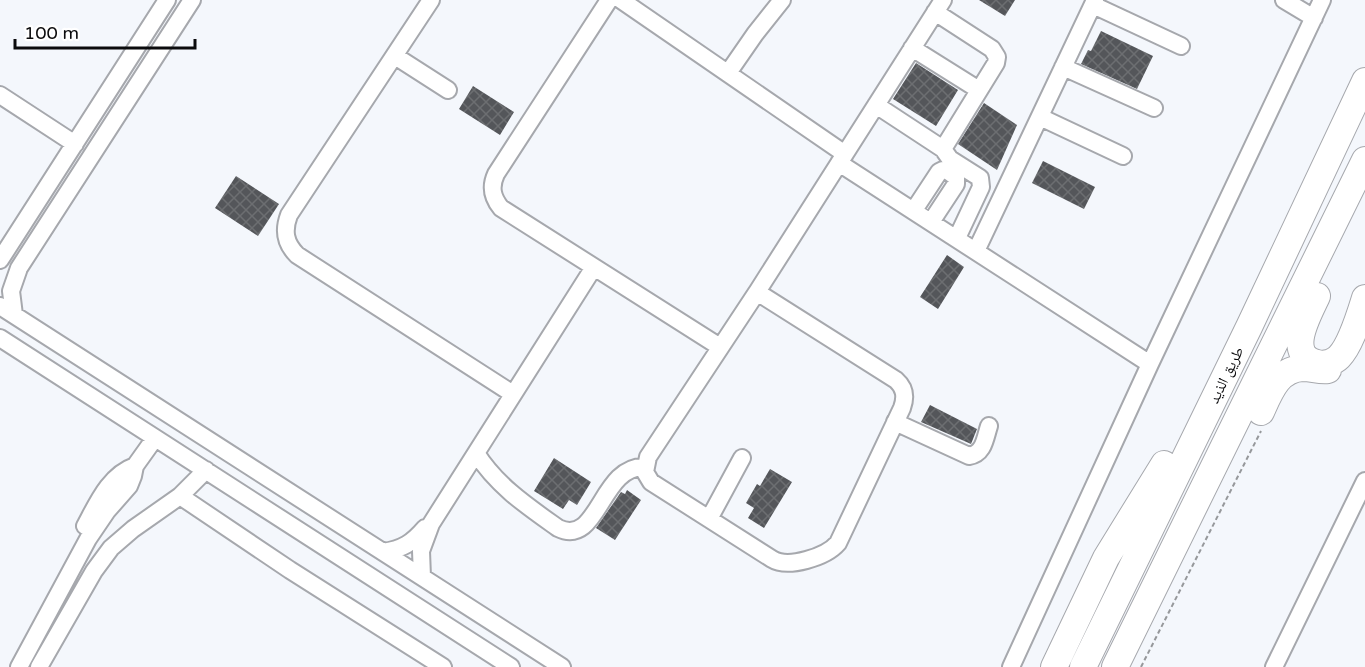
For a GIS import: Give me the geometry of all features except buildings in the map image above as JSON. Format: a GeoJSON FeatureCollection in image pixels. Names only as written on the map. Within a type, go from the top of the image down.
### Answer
{"type":"FeatureCollection","features":[{"type":"Feature","properties":{"kind":"highway","name":"طريق الذيد"},"geometry":{"type":"LineString","coordinates":[[1083,667],[1249,327],[1365,81]]}},
{"type":"Feature","properties":{"kind":"highway","name":"طريق الذيد"},"geometry":{"type":"LineString","coordinates":[[1115,667],[1203,493],[1365,160]]}},
{"type":"Feature","properties":{"kind":"highway"},"geometry":{"type":"LineString","coordinates":[[1351,190],[1345,230],[1300,338],[1300,346],[1310,360],[1326,364],[1340,356],[1356,325],[1365,298]]}},
{"type":"Feature","properties":{"kind":"highway"},"geometry":{"type":"LineString","coordinates":[[1203,493],[1227,475],[1236,463],[1279,379],[1292,370],[1322,371],[1335,368],[1345,359],[1365,326]]}},
{"type":"Feature","properties":{"kind":"highway"},"geometry":{"type":"LineString","coordinates":[[1054,667],[1106,558],[1158,476],[1219,352],[1231,336],[1249,327]]}},
{"type":"Feature","properties":{"kind":"street"},"geometry":{"type":"LineString","coordinates":[[0,260],[167,0]]}},
{"type":"Feature","properties":{"kind":"street"},"geometry":{"type":"LineString","coordinates":[[192,0],[19,268],[7,310],[562,667]]}},
{"type":"Feature","properties":{"kind":"street"},"geometry":{"type":"LineString","coordinates":[[430,0],[289,216],[286,224],[287,241],[297,255],[513,394]]}},
{"type":"Feature","properties":{"kind":"street"},"geometry":{"type":"LineString","coordinates":[[621,0],[728,73],[914,210],[1150,364]]}},
{"type":"Feature","properties":{"kind":"street"},"geometry":{"type":"LineString","coordinates":[[728,73],[782,0]]}},
{"type":"Feature","properties":{"kind":"street"},"geometry":{"type":"LineString","coordinates":[[1284,0],[1314,18]]}},
{"type":"Feature","properties":{"kind":"street"},"geometry":{"type":"LineString","coordinates":[[1011,667],[1150,364],[1322,0]]}},
{"type":"Feature","properties":{"kind":"street"},"geometry":{"type":"LineString","coordinates":[[602,3],[496,174],[492,188],[493,195],[501,208],[720,347]]}},
{"type":"Feature","properties":{"kind":"street"},"geometry":{"type":"LineString","coordinates":[[976,250],[1094,3],[1181,46]]}},
{"type":"Feature","properties":{"kind":"street"},"geometry":{"type":"LineString","coordinates":[[757,292],[900,384],[905,394],[904,402],[838,543],[830,551],[791,564],[781,563],[651,482],[647,477],[645,467],[648,457],[757,292],[939,6],[996,54],[996,63],[943,149]]}},
{"type":"Feature","properties":{"kind":"street"},"geometry":{"type":"LineString","coordinates":[[912,48],[979,90]]}},
{"type":"Feature","properties":{"kind":"street"},"geometry":{"type":"LineString","coordinates":[[394,56],[448,90]]}},
{"type":"Feature","properties":{"kind":"street"},"geometry":{"type":"LineString","coordinates":[[1063,68],[1155,108]]}},
{"type":"Feature","properties":{"kind":"street"},"geometry":{"type":"LineString","coordinates":[[0,95],[75,144]]}},
{"type":"Feature","properties":{"kind":"street"},"geometry":{"type":"LineString","coordinates":[[876,105],[943,149],[950,159],[978,176],[981,187],[971,204],[970,213],[957,238]]}},
{"type":"Feature","properties":{"kind":"street"},"geometry":{"type":"LineString","coordinates":[[1040,117],[1124,156]]}},
{"type":"Feature","properties":{"kind":"street"},"geometry":{"type":"LineString","coordinates":[[914,210],[939,172],[948,171],[956,177],[956,184],[932,222]]}},
{"type":"Feature","properties":{"kind":"street"},"geometry":{"type":"LineString","coordinates":[[422,577],[421,551],[431,524],[594,267]]}},
{"type":"Feature","properties":{"kind":"street"},"geometry":{"type":"LineString","coordinates":[[0,338],[511,667]]}},
{"type":"Feature","properties":{"kind":"street"},"geometry":{"type":"LineString","coordinates":[[895,422],[969,456],[981,450],[989,426]]}},
{"type":"Feature","properties":{"kind":"street"},"geometry":{"type":"LineString","coordinates":[[19,667],[88,539],[131,481],[135,466],[154,438]]}},
{"type":"Feature","properties":{"kind":"street"},"geometry":{"type":"LineString","coordinates":[[476,453],[506,490],[558,528],[568,531],[578,530],[587,524],[621,474],[632,468],[645,467]]}},
{"type":"Feature","properties":{"kind":"street"},"geometry":{"type":"LineString","coordinates":[[709,519],[742,458]]}},
{"type":"Feature","properties":{"kind":"street"},"geometry":{"type":"LineString","coordinates":[[7,667],[105,491],[119,474],[135,466]]}},
{"type":"Feature","properties":{"kind":"street"},"geometry":{"type":"LineString","coordinates":[[39,667],[102,559],[133,528],[180,496],[206,470]]}},
{"type":"Feature","properties":{"kind":"street"},"geometry":{"type":"LineString","coordinates":[[1274,667],[1365,481]]}},
{"type":"Feature","properties":{"kind":"street"},"geometry":{"type":"LineString","coordinates":[[180,496],[309,583],[443,667]]}},
{"type":"Feature","properties":{"kind":"street"},"geometry":{"type":"LineString","coordinates":[[383,552],[407,546],[431,524]]}},
{"type":"Feature","properties":{"kind":"path"},"geometry":{"type":"LineString","coordinates":[[1142,667],[1264,425]]}}]}
